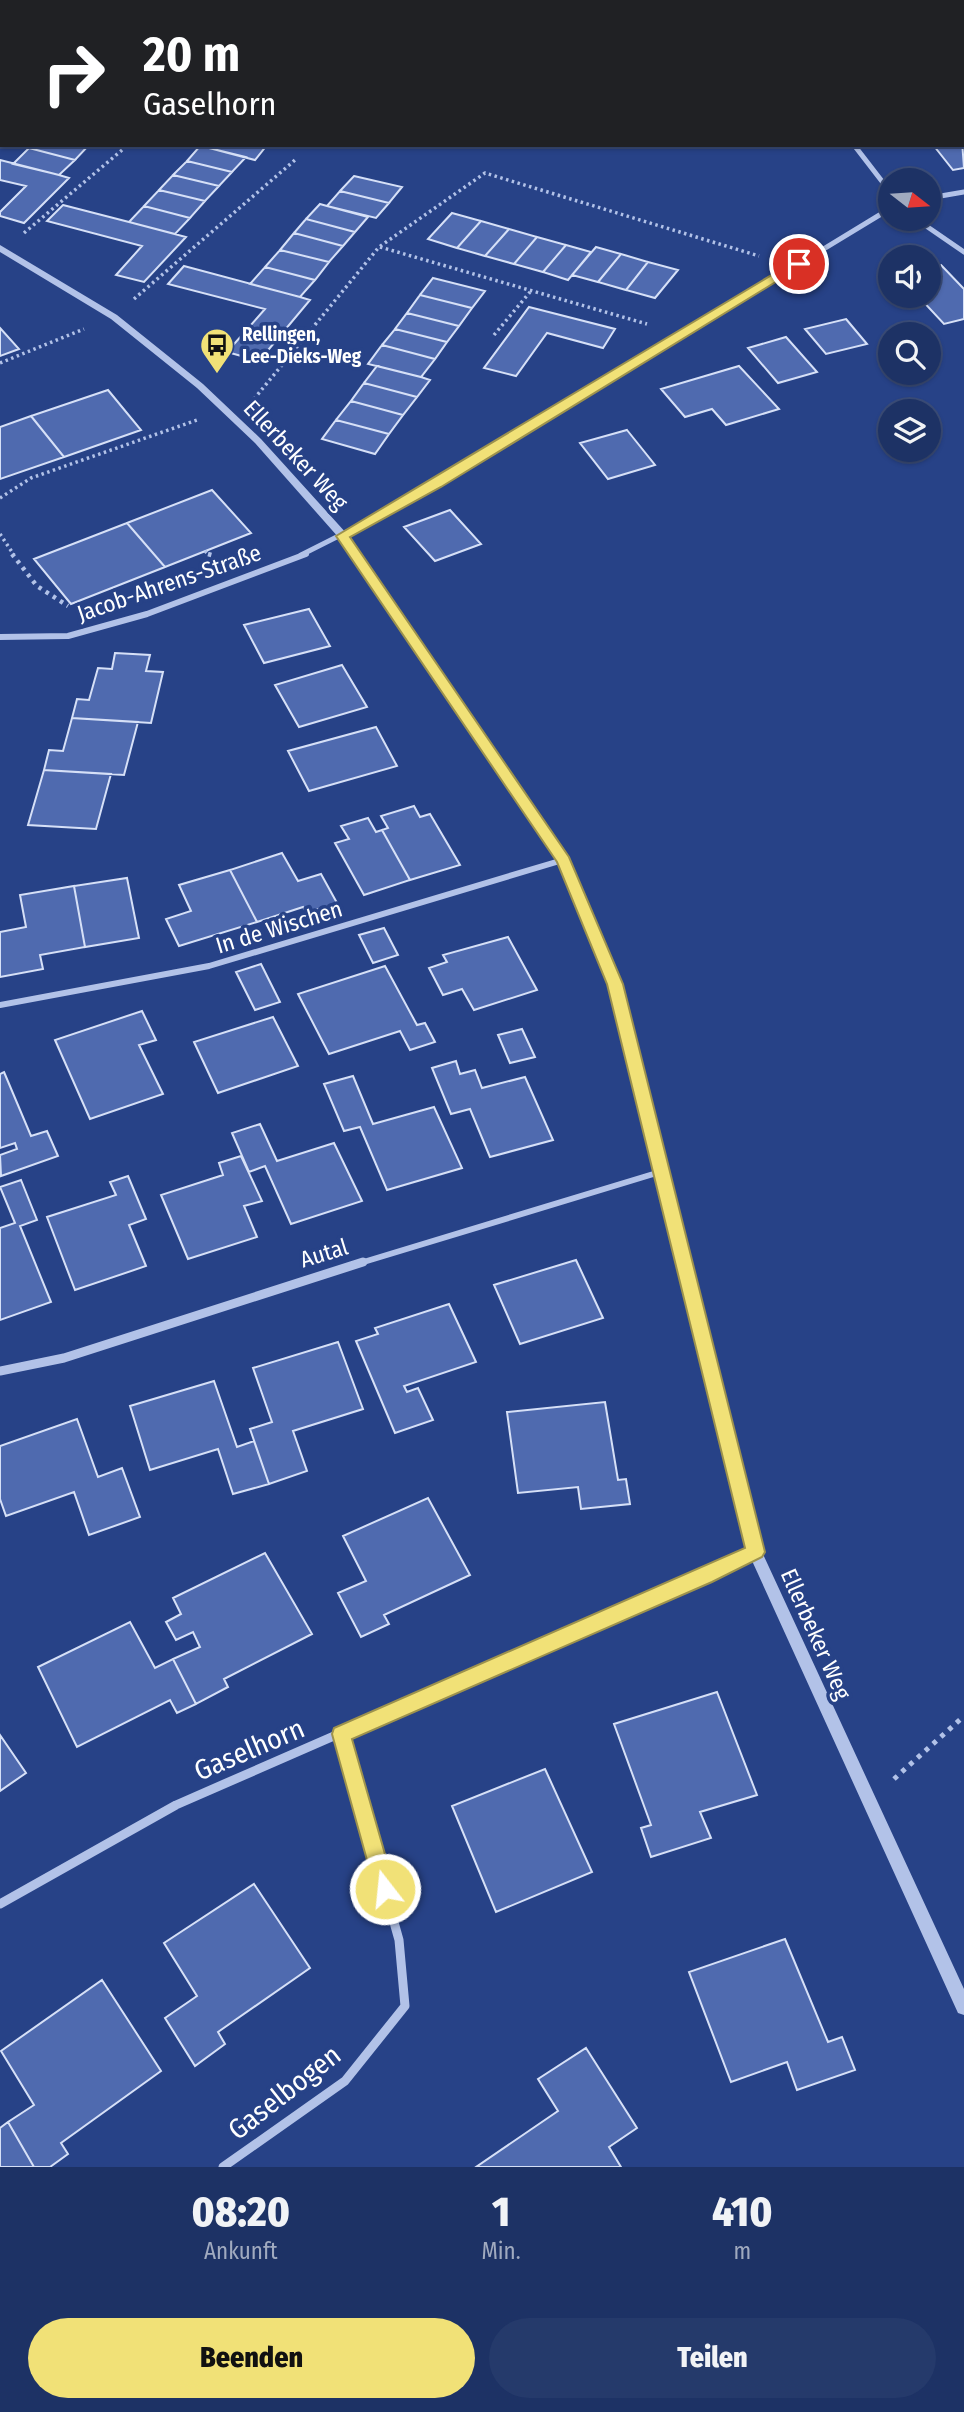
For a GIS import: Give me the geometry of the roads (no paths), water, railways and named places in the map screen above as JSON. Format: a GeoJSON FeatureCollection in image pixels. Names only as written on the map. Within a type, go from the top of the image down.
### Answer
{"type":"FeatureCollection","features":[{"type":"Feature","properties":{"kind":"street"},"geometry":{"type":"LineString","coordinates":[[856,147],[878,176]]}},
{"type":"Feature","properties":{"kind":"street"},"geometry":{"type":"LineString","coordinates":[[942,196],[964,192]]}},
{"type":"Feature","properties":{"kind":"street","name":"Jacob-Ahrens-Straße"},"geometry":{"type":"LineString","coordinates":[[0,637],[68,636],[147,614],[296,558],[343,536],[414,498],[878,216]]}},
{"type":"Feature","properties":{"kind":"street"},"geometry":{"type":"LineString","coordinates":[[933,231],[964,253]]}},
{"type":"Feature","properties":{"kind":"street","name":"Ellerbeker Weg"},"geometry":{"type":"LineString","coordinates":[[0,248],[114,317],[200,386],[258,441],[343,536],[563,860],[615,984],[755,1552],[964,2007]]}},
{"type":"Feature","properties":{"kind":"street","name":"In de Wischen"},"geometry":{"type":"LineString","coordinates":[[0,1005],[209,966],[563,860]]}},
{"type":"Feature","properties":{"kind":"street","name":"Autal"},"geometry":{"type":"LineString","coordinates":[[0,1371],[64,1358],[270,1290],[660,1172]]}},
{"type":"Feature","properties":{"kind":"street","name":"Gaselhorn"},"geometry":{"type":"LineString","coordinates":[[0,1904],[176,1805],[706,1576],[755,1552]]}},
{"type":"Feature","properties":{"kind":"street","name":"Gaselbogen"},"geometry":{"type":"LineString","coordinates":[[223,2167],[345,2081],[405,2006],[399,1940],[341,1734]]}},
{"type":"Feature","properties":{"kind":"place","name":"Rellingen, Lee-Dieks-Weg"},"geometry":{"type":"Point","coordinates":[217,375]}}]}
